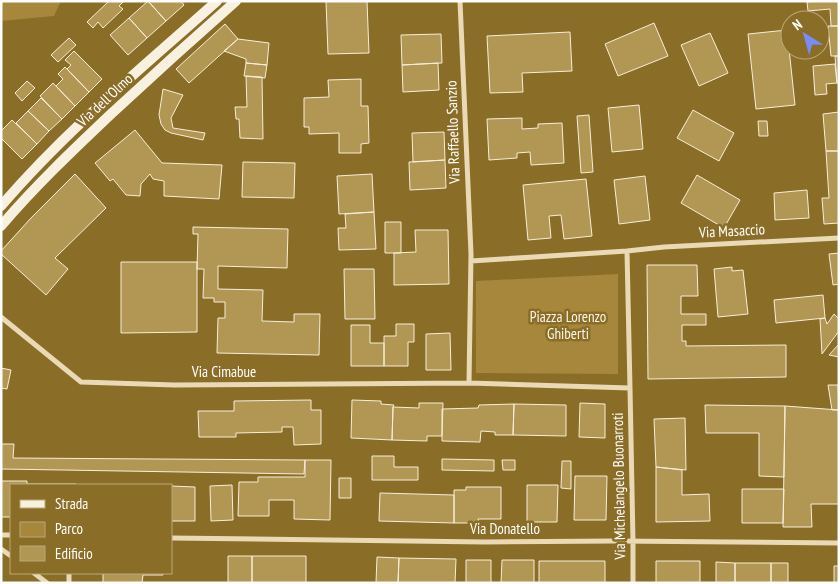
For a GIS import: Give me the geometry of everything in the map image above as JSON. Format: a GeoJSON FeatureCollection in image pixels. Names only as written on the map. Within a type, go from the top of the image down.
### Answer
{"type":"FeatureCollection","features":[{"type":"Feature","properties":{"kind":"street","name":"Via dell'Olmo"},"geometry":{"type":"LineString","coordinates":[[1,206],[58,145],[131,76],[217,1]]}},
{"type":"Feature","properties":{"kind":"street","name":"Via dell'Olmo"},"geometry":{"type":"LineString","coordinates":[[1,226],[23,201],[81,143],[178,52],[236,1]]}},
{"type":"Feature","properties":{"kind":"street","name":"Via Raffaello Sanzio"},"geometry":{"type":"LineString","coordinates":[[460,1],[471,261]]}},
{"type":"Feature","properties":{"kind":"street","name":"Via Masaccio"},"geometry":{"type":"LineString","coordinates":[[627,251],[664,247],[839,238]]}},
{"type":"Feature","properties":{"kind":"street"},"geometry":{"type":"LineString","coordinates":[[627,251],[630,388],[470,383],[471,261],[627,251]]}},
{"type":"Feature","properties":{"kind":"street","name":"Via Cimabue"},"geometry":{"type":"LineString","coordinates":[[1,317],[81,382],[174,385],[470,383]]}},
{"type":"Feature","properties":{"kind":"street","name":"Via Michelangelo Buonarroti"},"geometry":{"type":"LineString","coordinates":[[630,388],[633,583]]}},
{"type":"Feature","properties":{"kind":"street","name":"Via Donatello"},"geometry":{"type":"LineString","coordinates":[[172,538],[485,542],[839,543]]}},
{"type":"Feature","properties":{"kind":"street"},"geometry":{"type":"LineString","coordinates":[[35,574],[47,583]]}},
{"type":"Feature","properties":{"kind":"green space"},"geometry":{"type":"Polygon","coordinates":[[[1,1],[61,1],[54,16],[1,21],[1,1]]]}},
{"type":"Feature","properties":{"kind":"green space","name":"Piazza Lorenzo Ghiberti"},"geometry":{"type":"Polygon","coordinates":[[[618,274],[618,374],[476,373],[476,281],[618,274]]]}},
{"type":"Feature","properties":{"kind":"building"},"geometry":{"type":"Polygon","coordinates":[[[109,1],[124,1],[119,6],[123,9],[103,28],[98,22],[93,28],[87,22],[109,1]]]}},
{"type":"Feature","properties":{"kind":"building"},"geometry":{"type":"Polygon","coordinates":[[[148,1],[166,21],[147,38],[129,18],[148,1]]]}},
{"type":"Feature","properties":{"kind":"building"},"geometry":{"type":"Polygon","coordinates":[[[148,1],[181,1],[184,5],[166,21],[148,1]]]}},
{"type":"Feature","properties":{"kind":"building"},"geometry":{"type":"Polygon","coordinates":[[[326,1],[367,1],[369,53],[328,54],[326,1]]]}},
{"type":"Feature","properties":{"kind":"building"},"geometry":{"type":"Polygon","coordinates":[[[839,1],[839,26],[831,26],[830,9],[808,10],[807,2],[839,1]]]}},
{"type":"Feature","properties":{"kind":"building"},"geometry":{"type":"Polygon","coordinates":[[[129,18],[147,38],[128,55],[110,35],[129,18]]]}},
{"type":"Feature","properties":{"kind":"building"},"geometry":{"type":"Polygon","coordinates":[[[654,23],[668,56],[618,76],[605,44],[654,23]]]}},
{"type":"Feature","properties":{"kind":"building"},"geometry":{"type":"Polygon","coordinates":[[[225,24],[238,39],[189,83],[176,69],[225,24]]]}},
{"type":"Feature","properties":{"kind":"building"},"geometry":{"type":"Polygon","coordinates":[[[830,26],[839,26],[839,56],[831,56],[830,26]]]}},
{"type":"Feature","properties":{"kind":"building"},"geometry":{"type":"Polygon","coordinates":[[[780,31],[780,60],[790,60],[795,105],[756,109],[748,34],[780,31]]]}},
{"type":"Feature","properties":{"kind":"building"},"geometry":{"type":"Polygon","coordinates":[[[570,32],[572,71],[522,73],[523,92],[490,93],[487,36],[570,32]]]}},
{"type":"Feature","properties":{"kind":"building"},"geometry":{"type":"Polygon","coordinates":[[[710,33],[728,73],[699,86],[681,45],[710,33]]]}},
{"type":"Feature","properties":{"kind":"building"},"geometry":{"type":"Polygon","coordinates":[[[441,34],[442,63],[402,65],[401,35],[441,34]]]}},
{"type":"Feature","properties":{"kind":"building"},"geometry":{"type":"Polygon","coordinates":[[[69,38],[76,45],[58,62],[51,55],[69,38]]]}},
{"type":"Feature","properties":{"kind":"building"},"geometry":{"type":"Polygon","coordinates":[[[238,39],[269,43],[267,65],[246,63],[246,59],[224,51],[238,39]]]}},
{"type":"Feature","properties":{"kind":"building"},"geometry":{"type":"Polygon","coordinates":[[[74,51],[102,79],[89,92],[67,69],[71,65],[65,60],[74,51]]]}},
{"type":"Feature","properties":{"kind":"building"},"geometry":{"type":"Polygon","coordinates":[[[835,56],[839,56],[839,83],[837,83],[835,56]]]}},
{"type":"Feature","properties":{"kind":"building"},"geometry":{"type":"Polygon","coordinates":[[[246,63],[267,65],[265,78],[244,76],[246,63]]]}},
{"type":"Feature","properties":{"kind":"building"},"geometry":{"type":"Polygon","coordinates":[[[438,63],[439,90],[403,92],[402,65],[438,63]]]}},
{"type":"Feature","properties":{"kind":"building"},"geometry":{"type":"Polygon","coordinates":[[[835,64],[837,83],[826,84],[827,94],[815,95],[813,66],[835,64]]]}},
{"type":"Feature","properties":{"kind":"building"},"geometry":{"type":"Polygon","coordinates":[[[65,67],[89,92],[75,106],[56,86],[63,79],[58,74],[65,67]]]}},
{"type":"Feature","properties":{"kind":"building"},"geometry":{"type":"Polygon","coordinates":[[[246,76],[262,77],[263,139],[240,138],[239,119],[236,119],[235,107],[247,107],[246,76]]]}},
{"type":"Feature","properties":{"kind":"building"},"geometry":{"type":"Polygon","coordinates":[[[361,79],[361,106],[368,106],[369,143],[361,144],[361,153],[339,153],[339,133],[309,134],[309,127],[304,127],[304,98],[329,97],[328,80],[361,79]]]}},
{"type":"Feature","properties":{"kind":"building"},"geometry":{"type":"Polygon","coordinates":[[[27,81],[35,88],[22,101],[15,93],[27,81]]]}},
{"type":"Feature","properties":{"kind":"building"},"geometry":{"type":"Polygon","coordinates":[[[53,83],[75,106],[62,119],[40,96],[53,83]]]}},
{"type":"Feature","properties":{"kind":"building"},"geometry":{"type":"Polygon","coordinates":[[[163,89],[183,95],[171,118],[173,128],[205,133],[203,140],[165,130],[159,115],[163,89]]]}},
{"type":"Feature","properties":{"kind":"building"},"geometry":{"type":"Polygon","coordinates":[[[41,98],[62,119],[49,131],[28,111],[41,98]]]}},
{"type":"Feature","properties":{"kind":"building"},"geometry":{"type":"Polygon","coordinates":[[[639,105],[643,149],[612,152],[608,108],[639,105]]]}},
{"type":"Feature","properties":{"kind":"building"},"geometry":{"type":"Polygon","coordinates":[[[693,110],[734,133],[719,161],[677,138],[693,110]]]}},
{"type":"Feature","properties":{"kind":"building"},"geometry":{"type":"Polygon","coordinates":[[[28,111],[49,131],[37,144],[16,123],[28,111]]]}},
{"type":"Feature","properties":{"kind":"building"},"geometry":{"type":"Polygon","coordinates":[[[839,112],[839,151],[826,151],[823,114],[839,112]]]}},
{"type":"Feature","properties":{"kind":"building"},"geometry":{"type":"Polygon","coordinates":[[[589,115],[593,172],[581,173],[577,116],[589,115]]]}},
{"type":"Feature","properties":{"kind":"building"},"geometry":{"type":"Polygon","coordinates":[[[522,118],[522,129],[538,128],[538,124],[562,123],[564,163],[531,165],[530,152],[517,153],[517,158],[489,160],[487,119],[522,118]]]}},
{"type":"Feature","properties":{"kind":"building"},"geometry":{"type":"Polygon","coordinates":[[[12,120],[37,144],[22,159],[1,138],[1,131],[12,120]]]}},
{"type":"Feature","properties":{"kind":"building"},"geometry":{"type":"Polygon","coordinates":[[[758,121],[767,121],[768,136],[759,136],[758,121]]]}},
{"type":"Feature","properties":{"kind":"building"},"geometry":{"type":"Polygon","coordinates":[[[135,130],[162,163],[222,165],[219,199],[164,196],[164,181],[153,179],[150,174],[141,184],[140,196],[126,195],[113,179],[110,181],[95,163],[135,130]]]}},
{"type":"Feature","properties":{"kind":"building"},"geometry":{"type":"Polygon","coordinates":[[[444,132],[445,160],[413,162],[412,133],[444,132]]]}},
{"type":"Feature","properties":{"kind":"building"},"geometry":{"type":"Polygon","coordinates":[[[826,151],[839,151],[839,223],[824,224],[822,198],[829,198],[826,151]]]}},
{"type":"Feature","properties":{"kind":"building"},"geometry":{"type":"Polygon","coordinates":[[[445,160],[446,188],[410,190],[409,162],[445,160]]]}},
{"type":"Feature","properties":{"kind":"building"},"geometry":{"type":"Polygon","coordinates":[[[243,162],[295,163],[294,198],[242,197],[243,162]]]}},
{"type":"Feature","properties":{"kind":"building"},"geometry":{"type":"Polygon","coordinates":[[[75,174],[106,208],[55,258],[68,269],[46,295],[1,254],[1,251],[75,174]]]}},
{"type":"Feature","properties":{"kind":"building"},"geometry":{"type":"Polygon","coordinates":[[[372,174],[374,212],[339,214],[337,176],[372,174]]]}},
{"type":"Feature","properties":{"kind":"building"},"geometry":{"type":"Polygon","coordinates":[[[697,175],[740,200],[724,228],[681,203],[697,175]]]}},
{"type":"Feature","properties":{"kind":"building"},"geometry":{"type":"Polygon","coordinates":[[[645,176],[650,220],[619,224],[614,180],[645,176]]]}},
{"type":"Feature","properties":{"kind":"building"},"geometry":{"type":"Polygon","coordinates":[[[586,179],[592,236],[564,239],[561,215],[549,216],[551,238],[528,240],[523,185],[586,179]]]}},
{"type":"Feature","properties":{"kind":"building"},"geometry":{"type":"Polygon","coordinates":[[[807,190],[809,218],[775,220],[774,193],[807,190]]]}},
{"type":"Feature","properties":{"kind":"building"},"geometry":{"type":"Polygon","coordinates":[[[374,212],[376,249],[339,250],[338,228],[346,228],[345,214],[374,212]]]}},
{"type":"Feature","properties":{"kind":"building"},"geometry":{"type":"Polygon","coordinates":[[[385,222],[401,222],[401,253],[385,253],[385,222]]]}},
{"type":"Feature","properties":{"kind":"building"},"geometry":{"type":"Polygon","coordinates":[[[193,227],[288,229],[287,268],[218,266],[218,289],[263,290],[262,321],[294,322],[294,314],[320,314],[319,355],[217,353],[218,318],[225,318],[225,302],[214,302],[214,298],[203,298],[204,269],[197,269],[198,234],[193,234],[193,227]]]}},
{"type":"Feature","properties":{"kind":"building"},"geometry":{"type":"Polygon","coordinates":[[[415,230],[448,230],[449,284],[394,285],[394,253],[416,252],[415,230]]]}},
{"type":"Feature","properties":{"kind":"building"},"geometry":{"type":"Polygon","coordinates":[[[839,253],[839,284],[833,285],[829,254],[839,253]]]}},
{"type":"Feature","properties":{"kind":"building"},"geometry":{"type":"Polygon","coordinates":[[[121,262],[197,262],[197,332],[121,333],[121,262]]]}},
{"type":"Feature","properties":{"kind":"building"},"geometry":{"type":"Polygon","coordinates":[[[647,265],[697,265],[698,296],[681,296],[681,314],[706,314],[706,325],[682,325],[682,341],[686,341],[686,346],[786,345],[786,377],[648,379],[647,265]]]}},
{"type":"Feature","properties":{"kind":"building"},"geometry":{"type":"Polygon","coordinates":[[[732,267],[732,271],[743,270],[748,314],[718,317],[714,269],[732,267]]]}},
{"type":"Feature","properties":{"kind":"building"},"geometry":{"type":"Polygon","coordinates":[[[344,269],[374,269],[375,319],[345,319],[344,269]]]}},
{"type":"Feature","properties":{"kind":"building"},"geometry":{"type":"Polygon","coordinates":[[[823,295],[825,318],[776,323],[774,300],[823,295]]]}},
{"type":"Feature","properties":{"kind":"building"},"geometry":{"type":"Polygon","coordinates":[[[834,314],[839,319],[839,331],[822,354],[820,319],[825,318],[827,324],[834,314]]]}},
{"type":"Feature","properties":{"kind":"building"},"geometry":{"type":"Polygon","coordinates":[[[396,324],[414,324],[414,342],[408,342],[408,366],[384,366],[384,336],[396,336],[396,324]]]}},
{"type":"Feature","properties":{"kind":"building"},"geometry":{"type":"Polygon","coordinates":[[[351,325],[370,325],[370,343],[384,343],[384,366],[351,366],[351,325]]]}},
{"type":"Feature","properties":{"kind":"building"},"geometry":{"type":"Polygon","coordinates":[[[450,333],[451,370],[426,370],[426,334],[450,333]]]}},
{"type":"Feature","properties":{"kind":"building"},"geometry":{"type":"Polygon","coordinates":[[[839,344],[839,357],[829,355],[839,344]]]}},
{"type":"Feature","properties":{"kind":"building"},"geometry":{"type":"Polygon","coordinates":[[[1,368],[11,370],[7,389],[1,388],[1,368]]]}},
{"type":"Feature","properties":{"kind":"building"},"geometry":{"type":"Polygon","coordinates":[[[828,385],[838,385],[839,410],[832,410],[828,385]]]}},
{"type":"Feature","properties":{"kind":"building"},"geometry":{"type":"Polygon","coordinates":[[[311,400],[311,410],[321,410],[321,444],[294,445],[293,427],[282,427],[282,432],[236,433],[236,437],[199,437],[198,411],[234,411],[234,401],[311,400]]]}},
{"type":"Feature","properties":{"kind":"building"},"geometry":{"type":"Polygon","coordinates":[[[352,400],[381,401],[381,404],[394,405],[392,440],[351,438],[352,400]]]}},
{"type":"Feature","properties":{"kind":"building"},"geometry":{"type":"Polygon","coordinates":[[[419,403],[443,403],[442,436],[427,436],[427,441],[392,440],[393,407],[419,408],[419,403]]]}},
{"type":"Feature","properties":{"kind":"building"},"geometry":{"type":"Polygon","coordinates":[[[580,403],[605,404],[605,438],[579,437],[580,403]]]}},
{"type":"Feature","properties":{"kind":"building"},"geometry":{"type":"Polygon","coordinates":[[[514,404],[566,405],[566,436],[513,435],[514,404]]]}},
{"type":"Feature","properties":{"kind":"building"},"geometry":{"type":"Polygon","coordinates":[[[514,404],[513,435],[495,435],[495,432],[481,431],[480,442],[442,441],[442,409],[514,404]]]}},
{"type":"Feature","properties":{"kind":"building"},"geometry":{"type":"Polygon","coordinates":[[[705,405],[785,406],[784,477],[759,476],[759,433],[706,433],[705,405]]]}},
{"type":"Feature","properties":{"kind":"building"},"geometry":{"type":"Polygon","coordinates":[[[785,406],[839,410],[839,504],[811,504],[812,527],[783,527],[785,406]]]}},
{"type":"Feature","properties":{"kind":"building"},"geometry":{"type":"Polygon","coordinates":[[[685,418],[686,470],[656,467],[654,419],[685,418]]]}},
{"type":"Feature","properties":{"kind":"building"},"geometry":{"type":"Polygon","coordinates":[[[1,444],[14,444],[13,458],[305,460],[304,474],[1,469],[1,444]]]}},
{"type":"Feature","properties":{"kind":"building"},"geometry":{"type":"Polygon","coordinates":[[[372,456],[394,456],[394,467],[418,467],[418,480],[372,480],[372,456]]]}},
{"type":"Feature","properties":{"kind":"building"},"geometry":{"type":"Polygon","coordinates":[[[442,459],[494,460],[494,471],[442,470],[442,459]]]}},
{"type":"Feature","properties":{"kind":"building"},"geometry":{"type":"Polygon","coordinates":[[[305,460],[331,460],[330,520],[294,519],[294,500],[269,500],[269,516],[238,516],[239,482],[258,482],[258,477],[305,477],[305,460]]]}},
{"type":"Feature","properties":{"kind":"building"},"geometry":{"type":"Polygon","coordinates":[[[502,460],[515,460],[515,470],[503,470],[502,460]]]}},
{"type":"Feature","properties":{"kind":"building"},"geometry":{"type":"Polygon","coordinates":[[[562,461],[571,461],[571,489],[561,488],[562,461]]]}},
{"type":"Feature","properties":{"kind":"building"},"geometry":{"type":"Polygon","coordinates":[[[656,467],[682,470],[682,495],[709,494],[710,521],[656,522],[656,467]]]}},
{"type":"Feature","properties":{"kind":"building"},"geometry":{"type":"Polygon","coordinates":[[[575,476],[607,476],[606,520],[574,520],[575,476]]]}},
{"type":"Feature","properties":{"kind":"building"},"geometry":{"type":"Polygon","coordinates":[[[339,478],[351,478],[351,498],[339,498],[339,478]]]}},
{"type":"Feature","properties":{"kind":"building"},"geometry":{"type":"Polygon","coordinates":[[[1,481],[27,481],[27,484],[10,484],[10,517],[1,517],[1,481]]]}},
{"type":"Feature","properties":{"kind":"building"},"geometry":{"type":"Polygon","coordinates":[[[232,485],[233,520],[211,521],[210,486],[232,485]]]}},
{"type":"Feature","properties":{"kind":"building"},"geometry":{"type":"Polygon","coordinates":[[[527,485],[558,485],[557,522],[527,522],[527,485]]]}},
{"type":"Feature","properties":{"kind":"building"},"geometry":{"type":"Polygon","coordinates":[[[172,486],[195,487],[195,521],[172,521],[172,486]]]}},
{"type":"Feature","properties":{"kind":"building"},"geometry":{"type":"Polygon","coordinates":[[[466,487],[501,487],[501,519],[478,519],[479,523],[454,523],[454,490],[466,490],[466,487]]]}},
{"type":"Feature","properties":{"kind":"building"},"geometry":{"type":"Polygon","coordinates":[[[742,489],[784,489],[783,523],[742,523],[742,489]]]}},
{"type":"Feature","properties":{"kind":"building"},"geometry":{"type":"Polygon","coordinates":[[[380,493],[454,495],[454,523],[379,521],[380,493]]]}},
{"type":"Feature","properties":{"kind":"building"},"geometry":{"type":"Polygon","coordinates":[[[228,556],[252,556],[252,583],[228,583],[228,556]]]}},
{"type":"Feature","properties":{"kind":"building"},"geometry":{"type":"Polygon","coordinates":[[[252,556],[306,556],[306,583],[252,583],[252,556]]]}},
{"type":"Feature","properties":{"kind":"building"},"geometry":{"type":"Polygon","coordinates":[[[377,557],[399,558],[398,583],[376,583],[377,557]]]}},
{"type":"Feature","properties":{"kind":"building"},"geometry":{"type":"Polygon","coordinates":[[[399,558],[456,559],[455,583],[398,583],[399,558]]]}},
{"type":"Feature","properties":{"kind":"building"},"geometry":{"type":"Polygon","coordinates":[[[466,560],[491,560],[491,583],[466,583],[466,560]]]}},
{"type":"Feature","properties":{"kind":"building"},"geometry":{"type":"Polygon","coordinates":[[[502,560],[534,560],[534,583],[501,583],[502,560]]]}},
{"type":"Feature","properties":{"kind":"building"},"geometry":{"type":"Polygon","coordinates":[[[539,561],[605,561],[605,583],[539,583],[539,561]]]}},
{"type":"Feature","properties":{"kind":"building"},"geometry":{"type":"Polygon","coordinates":[[[656,561],[700,561],[700,583],[656,583],[656,561]]]}},
{"type":"Feature","properties":{"kind":"building"},"geometry":{"type":"Polygon","coordinates":[[[716,562],[735,563],[735,583],[716,583],[716,562]]]}},
{"type":"Feature","properties":{"kind":"building"},"geometry":{"type":"Polygon","coordinates":[[[735,563],[771,563],[771,583],[735,583],[735,563]]]}},
{"type":"Feature","properties":{"kind":"building"},"geometry":{"type":"Polygon","coordinates":[[[771,563],[788,563],[788,583],[771,583],[771,563]]]}},
{"type":"Feature","properties":{"kind":"building"},"geometry":{"type":"Polygon","coordinates":[[[834,566],[839,566],[839,583],[834,583],[834,566]]]}},
{"type":"Feature","properties":{"kind":"building"},"geometry":{"type":"Polygon","coordinates":[[[103,574],[163,574],[143,575],[142,583],[103,583],[103,574]]]}}]}
